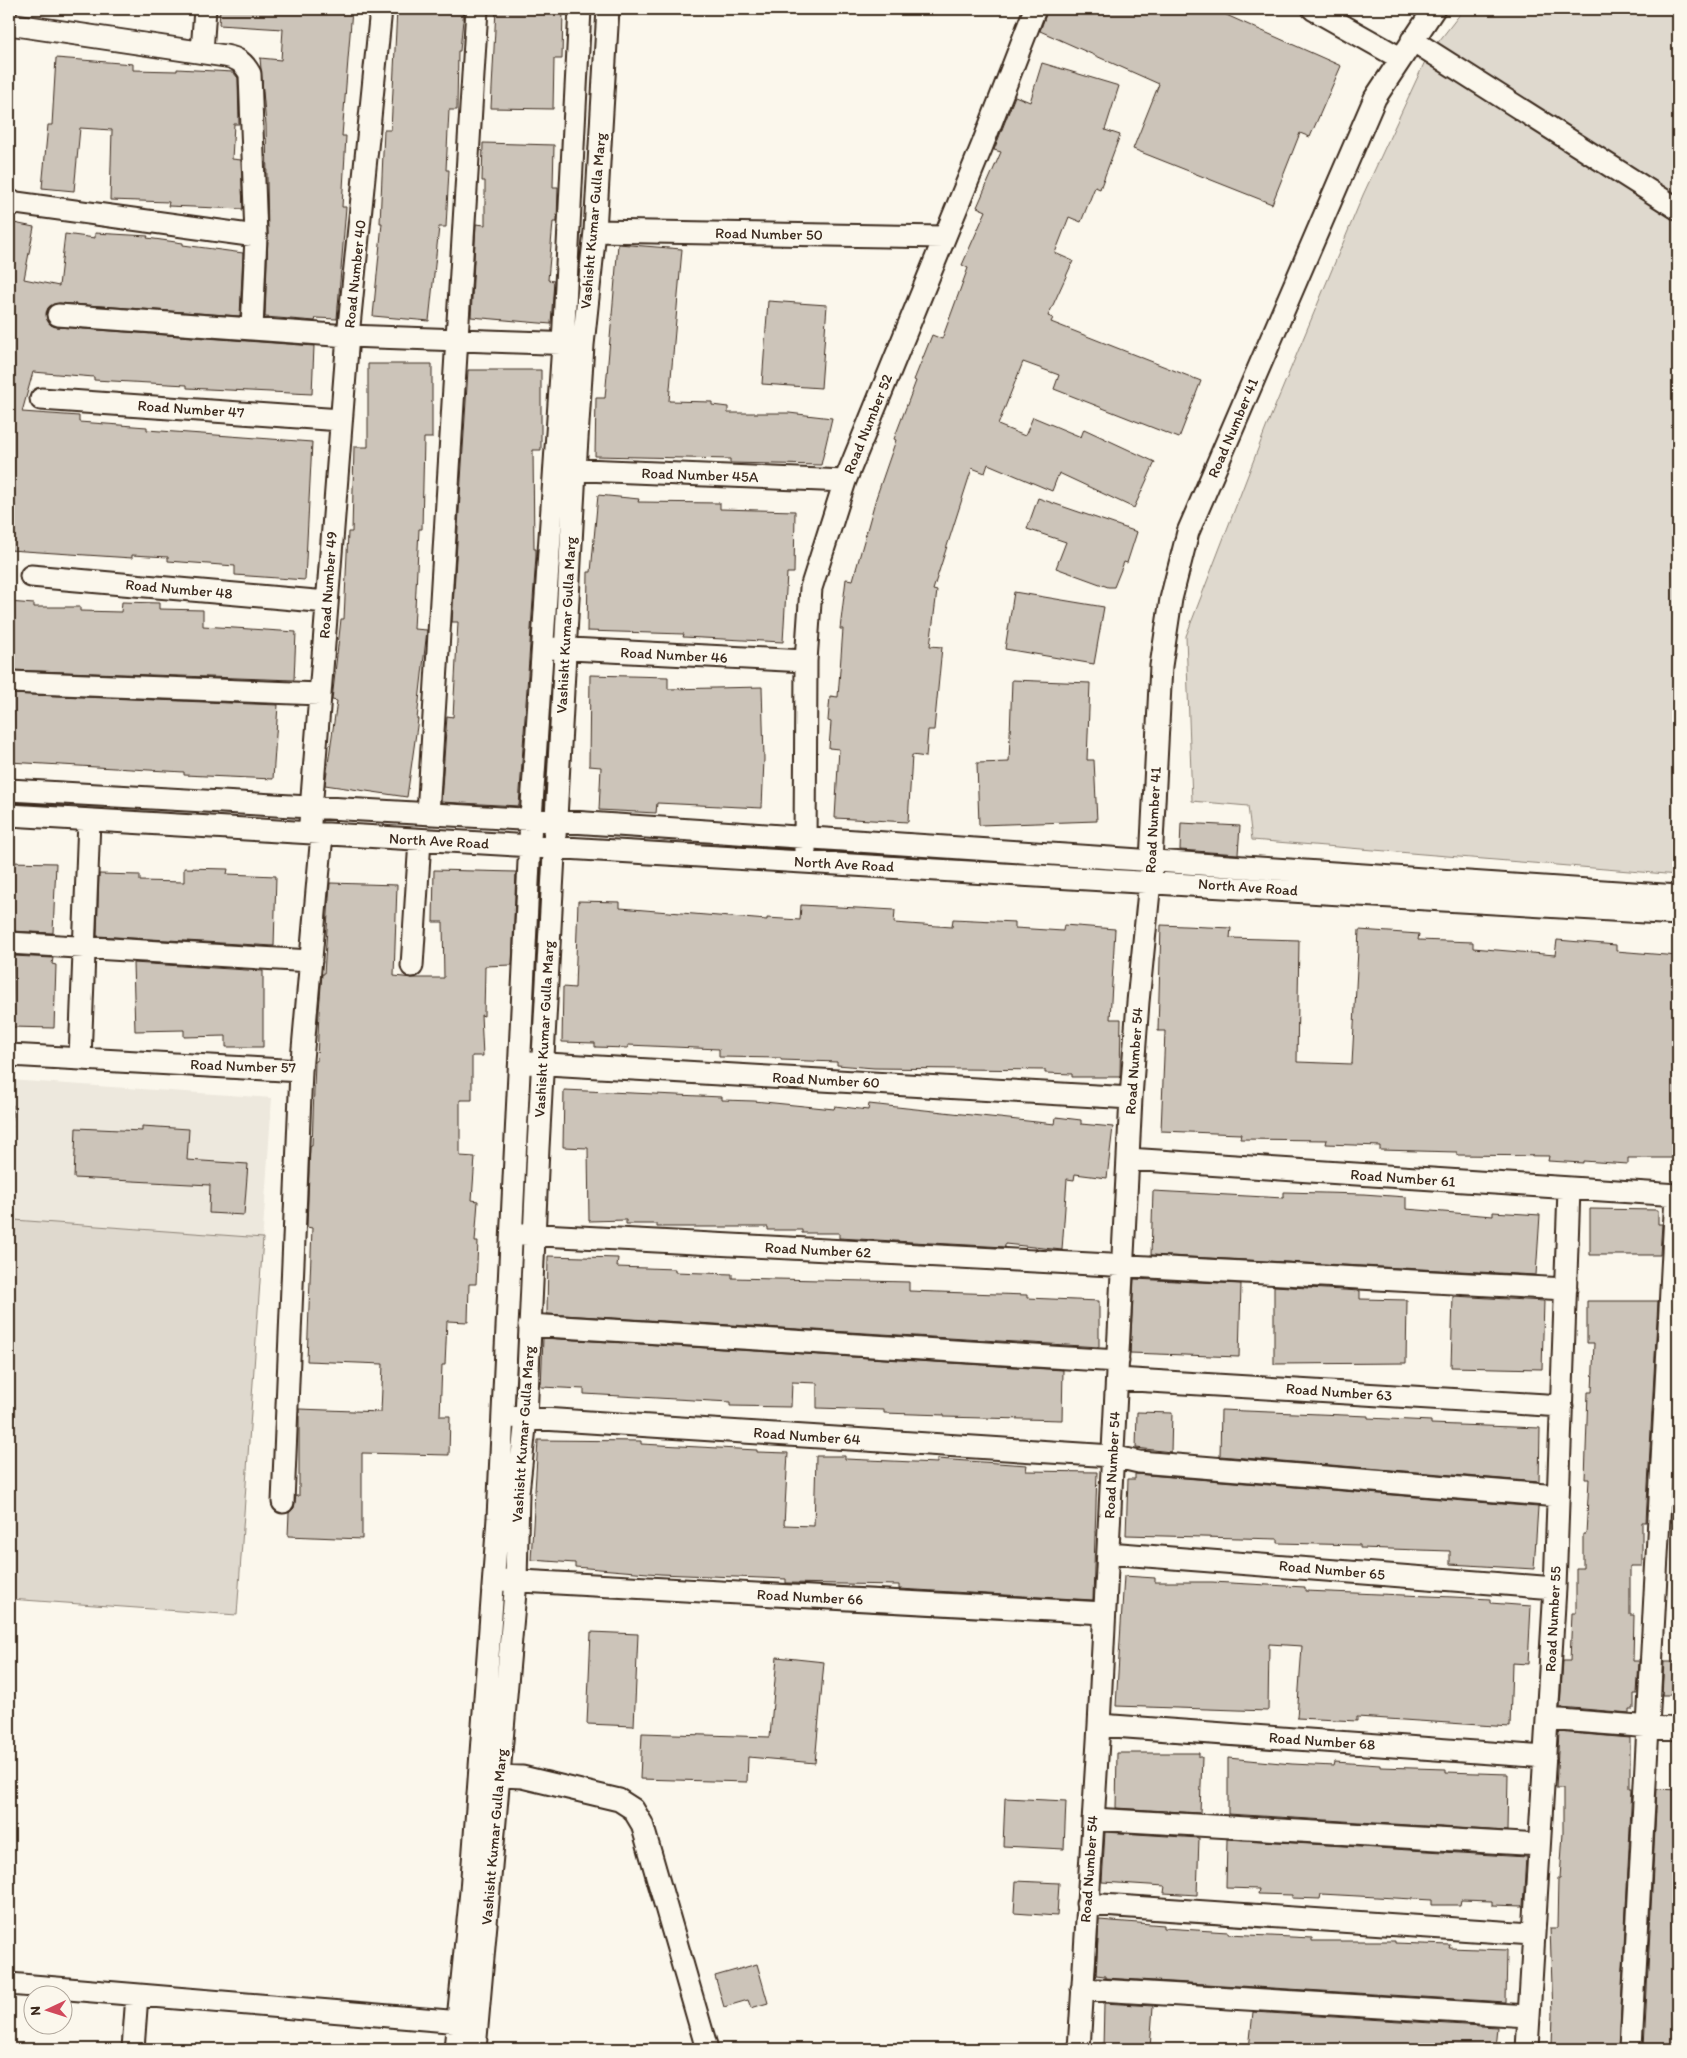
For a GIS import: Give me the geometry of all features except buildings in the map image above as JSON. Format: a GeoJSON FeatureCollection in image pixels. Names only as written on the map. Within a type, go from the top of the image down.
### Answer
{"type":"FeatureCollection","features":[{"type":"Feature","properties":{"kind":"street"},"geometry":{"type":"LineString","coordinates":[[9,19],[10,9]]}},
{"type":"Feature","properties":{"kind":"street"},"geometry":{"type":"LineString","coordinates":[[202,52],[205,9]]}},
{"type":"Feature","properties":{"kind":"street","name":"Road Number 40"},"geometry":{"type":"LineString","coordinates":[[381,9],[348,336],[573,344]]}},
{"type":"Feature","properties":{"kind":"street"},"geometry":{"type":"LineString","coordinates":[[428,814],[459,340],[466,166],[477,9]]}},
{"type":"Feature","properties":{"kind":"street","name":"Vashisht Kumar Gulla Marg"},"geometry":{"type":"LineString","coordinates":[[455,2049],[468,2022],[500,1776],[516,1581],[518,1493],[526,1418],[529,1325],[536,1235],[564,649],[565,469],[573,344],[580,9]]}},
{"type":"Feature","properties":{"kind":"street","name":"Vashisht Kumar Gulla Marg"},"geometry":{"type":"LineString","coordinates":[[573,344],[595,230],[608,9]]}},
{"type":"Feature","properties":{"kind":"street","name":"Road Number 52"},"geometry":{"type":"LineString","coordinates":[[804,862],[806,661],[811,588],[845,481],[943,237],[982,146],[1035,9]]}},
{"type":"Feature","properties":{"kind":"street"},"geometry":{"type":"LineString","coordinates":[[1314,9],[1400,58]]}},
{"type":"Feature","properties":{"kind":"street","name":"Road Number 41"},"geometry":{"type":"LineString","coordinates":[[1151,872],[1161,666],[1171,599],[1188,532],[1375,98],[1434,9]]}},
{"type":"Feature","properties":{"kind":"street"},"geometry":{"type":"LineString","coordinates":[[9,24],[234,57],[245,64],[250,74],[256,236],[252,329]]}},
{"type":"Feature","properties":{"kind":"street"},"geometry":{"type":"LineString","coordinates":[[1412,40],[1678,209]]}},
{"type":"Feature","properties":{"kind":"street"},"geometry":{"type":"LineString","coordinates":[[9,204],[256,236]]}},
{"type":"Feature","properties":{"kind":"street","name":"Road Number 50"},"geometry":{"type":"LineString","coordinates":[[595,230],[943,237]]}},
{"type":"Feature","properties":{"kind":"street"},"geometry":{"type":"LineString","coordinates":[[58,315],[348,336]]}},
{"type":"Feature","properties":{"kind":"street","name":"Road Number 49"},"geometry":{"type":"LineString","coordinates":[[316,834],[312,808],[340,420],[348,336]]}},
{"type":"Feature","properties":{"kind":"street","name":"Road Number 47"},"geometry":{"type":"LineString","coordinates":[[41,398],[340,420]]}},
{"type":"Feature","properties":{"kind":"street","name":"Vashisht Kumar Gulla Marg"},"geometry":{"type":"LineString","coordinates":[[475,2049],[468,2022],[471,1891],[494,1580],[531,819],[543,647],[565,469]]}},
{"type":"Feature","properties":{"kind":"street","name":"Road Number 45A"},"geometry":{"type":"LineString","coordinates":[[565,469],[845,481]]}},
{"type":"Feature","properties":{"kind":"street","name":"Road Number 48"},"geometry":{"type":"LineString","coordinates":[[31,576],[327,602]]}},
{"type":"Feature","properties":{"kind":"street","name":"Road Number 46"},"geometry":{"type":"LineString","coordinates":[[543,647],[806,661]]}},
{"type":"Feature","properties":{"kind":"street"},"geometry":{"type":"LineString","coordinates":[[9,682],[320,694]]}},
{"type":"Feature","properties":{"kind":"street"},"geometry":{"type":"LineString","coordinates":[[9,790],[557,820],[805,838],[1151,872],[1678,896]]}},
{"type":"Feature","properties":{"kind":"street","name":"North Ave Road"},"geometry":{"type":"LineString","coordinates":[[9,815],[804,862],[1151,872],[1678,914]]}},
{"type":"Feature","properties":{"kind":"street"},"geometry":{"type":"LineString","coordinates":[[80,1059],[89,820]]}},
{"type":"Feature","properties":{"kind":"street","name":"Road Number 57"},"geometry":{"type":"LineString","coordinates":[[9,1055],[301,1071],[311,961],[316,834]]}},
{"type":"Feature","properties":{"kind":"street"},"geometry":{"type":"LineString","coordinates":[[412,966],[420,840]]}},
{"type":"Feature","properties":{"kind":"street","name":"Road Number 54"},"geometry":{"type":"LineString","coordinates":[[1079,2049],[1099,1725],[1112,1456],[1124,1266],[1131,1098],[1151,872]]}},
{"type":"Feature","properties":{"kind":"street"},"geometry":{"type":"LineString","coordinates":[[9,943],[311,961]]}},
{"type":"Feature","properties":{"kind":"street","name":"Road Number 60"},"geometry":{"type":"LineString","coordinates":[[520,1063],[1131,1098]]}},
{"type":"Feature","properties":{"kind":"street"},"geometry":{"type":"LineString","coordinates":[[283,1502],[301,1071]]}},
{"type":"Feature","properties":{"kind":"street","name":"Road Number 61"},"geometry":{"type":"LineString","coordinates":[[1128,1159],[1677,1195]]}},
{"type":"Feature","properties":{"kind":"street","name":"Road Number 55"},"geometry":{"type":"LineString","coordinates":[[1527,2049],[1555,1588],[1570,1189]]}},
{"type":"Feature","properties":{"kind":"street"},"geometry":{"type":"LineString","coordinates":[[1631,2049],[1677,1195]]}},
{"type":"Feature","properties":{"kind":"street","name":"Road Number 62"},"geometry":{"type":"LineString","coordinates":[[512,1234],[1566,1289]]}},
{"type":"Feature","properties":{"kind":"street","name":"Road Number 63"},"geometry":{"type":"LineString","coordinates":[[529,1325],[1562,1406]]}},
{"type":"Feature","properties":{"kind":"street","name":"Road Number 64"},"geometry":{"type":"LineString","coordinates":[[503,1416],[1112,1456],[1138,1462],[1558,1496]]}},
{"type":"Feature","properties":{"kind":"street","name":"Road Number 65"},"geometry":{"type":"LineString","coordinates":[[1108,1553],[1555,1588]]}},
{"type":"Feature","properties":{"kind":"street","name":"Road Number 66"},"geometry":{"type":"LineString","coordinates":[[494,1580],[1104,1613]]}},
{"type":"Feature","properties":{"kind":"street"},"geometry":{"type":"LineString","coordinates":[[1547,1719],[1678,1729]]}},
{"type":"Feature","properties":{"kind":"street","name":"Road Number 68"},"geometry":{"type":"LineString","coordinates":[[1099,1725],[1545,1757]]}},
{"type":"Feature","properties":{"kind":"street"},"geometry":{"type":"LineString","coordinates":[[500,1776],[522,1777],[619,1800],[633,1809],[642,1824],[707,2049]]}},
{"type":"Feature","properties":{"kind":"street"},"geometry":{"type":"LineString","coordinates":[[1092,1819],[1539,1845]]}},
{"type":"Feature","properties":{"kind":"street"},"geometry":{"type":"LineString","coordinates":[[1087,1904],[1533,1934]]}},
{"type":"Feature","properties":{"kind":"street"},"geometry":{"type":"LineString","coordinates":[[9,1984],[468,2022]]}},
{"type":"Feature","properties":{"kind":"street"},"geometry":{"type":"LineString","coordinates":[[1082,1989],[1528,2016]]}},
{"type":"Feature","properties":{"kind":"street"},"geometry":{"type":"LineString","coordinates":[[133,2049],[137,1995]]}},
{"type":"Feature","properties":{"kind":"shaded area"},"geometry":{"type":"Polygon","coordinates":[[[1464,9],[1678,9],[1678,197],[1436,45],[1464,9]]]}},
{"type":"Feature","properties":{"kind":"shaded area"},"geometry":{"type":"Polygon","coordinates":[[[1427,57],[1678,222],[1678,875],[1252,840],[1248,806],[1192,801],[1186,636],[1266,428],[1363,195],[1427,57]]]}},
{"type":"Feature","properties":{"kind":"shaded area"},"geometry":{"type":"Polygon","coordinates":[[[9,1080],[272,1098],[237,1615],[9,1599],[9,1080]]]}},
{"type":"Feature","properties":{"kind":"shaded area"},"geometry":{"type":"Polygon","coordinates":[[[9,1105],[13,1105],[9,1149],[9,1105]]]}},
{"type":"Feature","properties":{"kind":"shaded area"},"geometry":{"type":"Polygon","coordinates":[[[14,1220],[263,1238],[237,1615],[9,1599],[9,1295],[14,1220]]]}}]}
